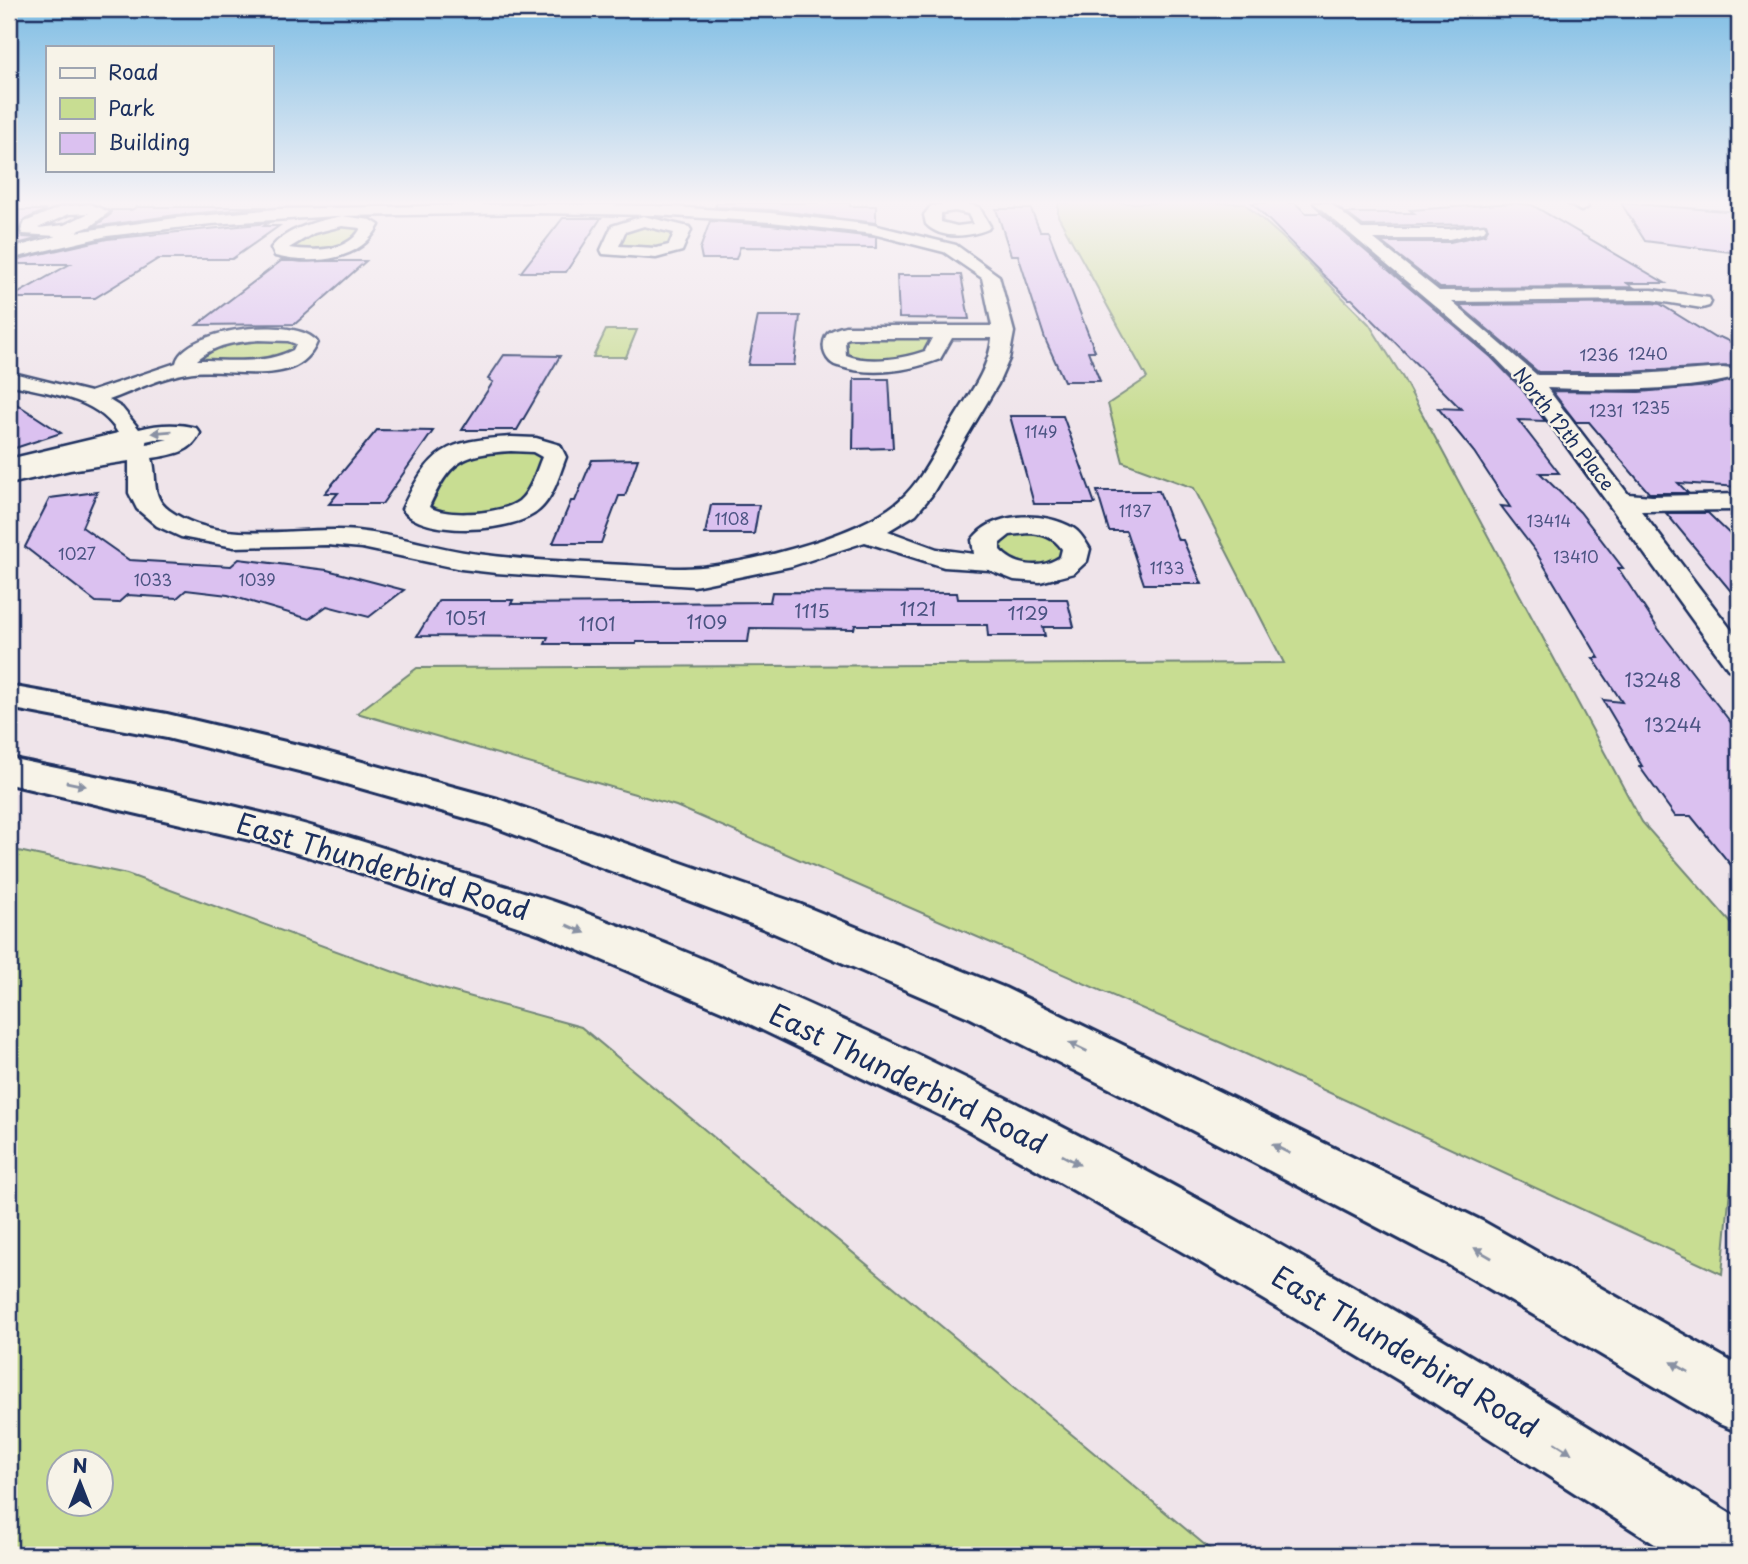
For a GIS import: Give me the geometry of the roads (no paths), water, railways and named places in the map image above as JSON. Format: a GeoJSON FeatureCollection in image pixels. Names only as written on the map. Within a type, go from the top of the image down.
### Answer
{"type":"FeatureCollection","features":[{"type":"Feature","properties":{"kind":"main road"},"geometry":{"type":"LineString","coordinates":[[9,697],[167,726],[312,761],[498,813],[783,917],[988,1003],[1215,1115],[1464,1242],[1739,1402]]}},
{"type":"Feature","properties":{"kind":"main road","name":"East Thunderbird Road"},"geometry":{"type":"LineString","coordinates":[[9,771],[264,828],[373,860],[557,921],[744,999],[964,1101],[1215,1239],[1422,1359],[1734,1555]]}},
{"type":"Feature","properties":{"kind":"street"},"geometry":{"type":"LineString","coordinates":[[9,378],[90,399],[110,410],[124,422],[134,445],[143,472],[141,493],[152,511],[171,523],[200,534],[242,538],[346,538],[475,562],[700,577],[808,554],[863,531],[911,506],[986,385],[1001,353],[1004,331],[988,276]]}},
{"type":"Feature","properties":{"kind":"street","name":"North 12th Place"},"geometry":{"type":"LineString","coordinates":[[1407,276],[1500,351],[1531,381],[1739,662]]}},
{"type":"Feature","properties":{"kind":"street"},"geometry":{"type":"LineString","coordinates":[[1432,297],[1652,295],[1702,302]]}},
{"type":"Feature","properties":{"kind":"street"},"geometry":{"type":"LineString","coordinates":[[946,331],[933,355],[920,361],[849,363],[836,358],[835,337],[845,332],[946,331],[1004,331]]}},
{"type":"Feature","properties":{"kind":"street"},"geometry":{"type":"LineString","coordinates":[[90,399],[186,366],[263,367],[281,364],[302,354],[307,342],[303,338],[289,335],[231,337],[205,344],[186,359],[186,366]]}},
{"type":"Feature","properties":{"kind":"street"},"geometry":{"type":"LineString","coordinates":[[1531,381],[1666,379],[1723,374]]}},
{"type":"Feature","properties":{"kind":"street"},"geometry":{"type":"LineString","coordinates":[[9,467],[134,445]]}},
{"type":"Feature","properties":{"kind":"street"},"geometry":{"type":"LineString","coordinates":[[9,477],[134,445]]}},
{"type":"Feature","properties":{"kind":"street"},"geometry":{"type":"LineString","coordinates":[[408,548],[440,522],[505,516],[527,508],[538,495],[554,457],[551,450],[536,446],[482,446],[461,449],[446,457],[426,483],[415,509],[420,516],[440,522]]}},
{"type":"Feature","properties":{"kind":"street"},"geometry":{"type":"LineString","coordinates":[[1621,501],[1652,504],[1739,502]]}},
{"type":"Feature","properties":{"kind":"street"},"geometry":{"type":"LineString","coordinates":[[863,531],[915,550],[953,560],[978,564],[994,561]]}}]}
